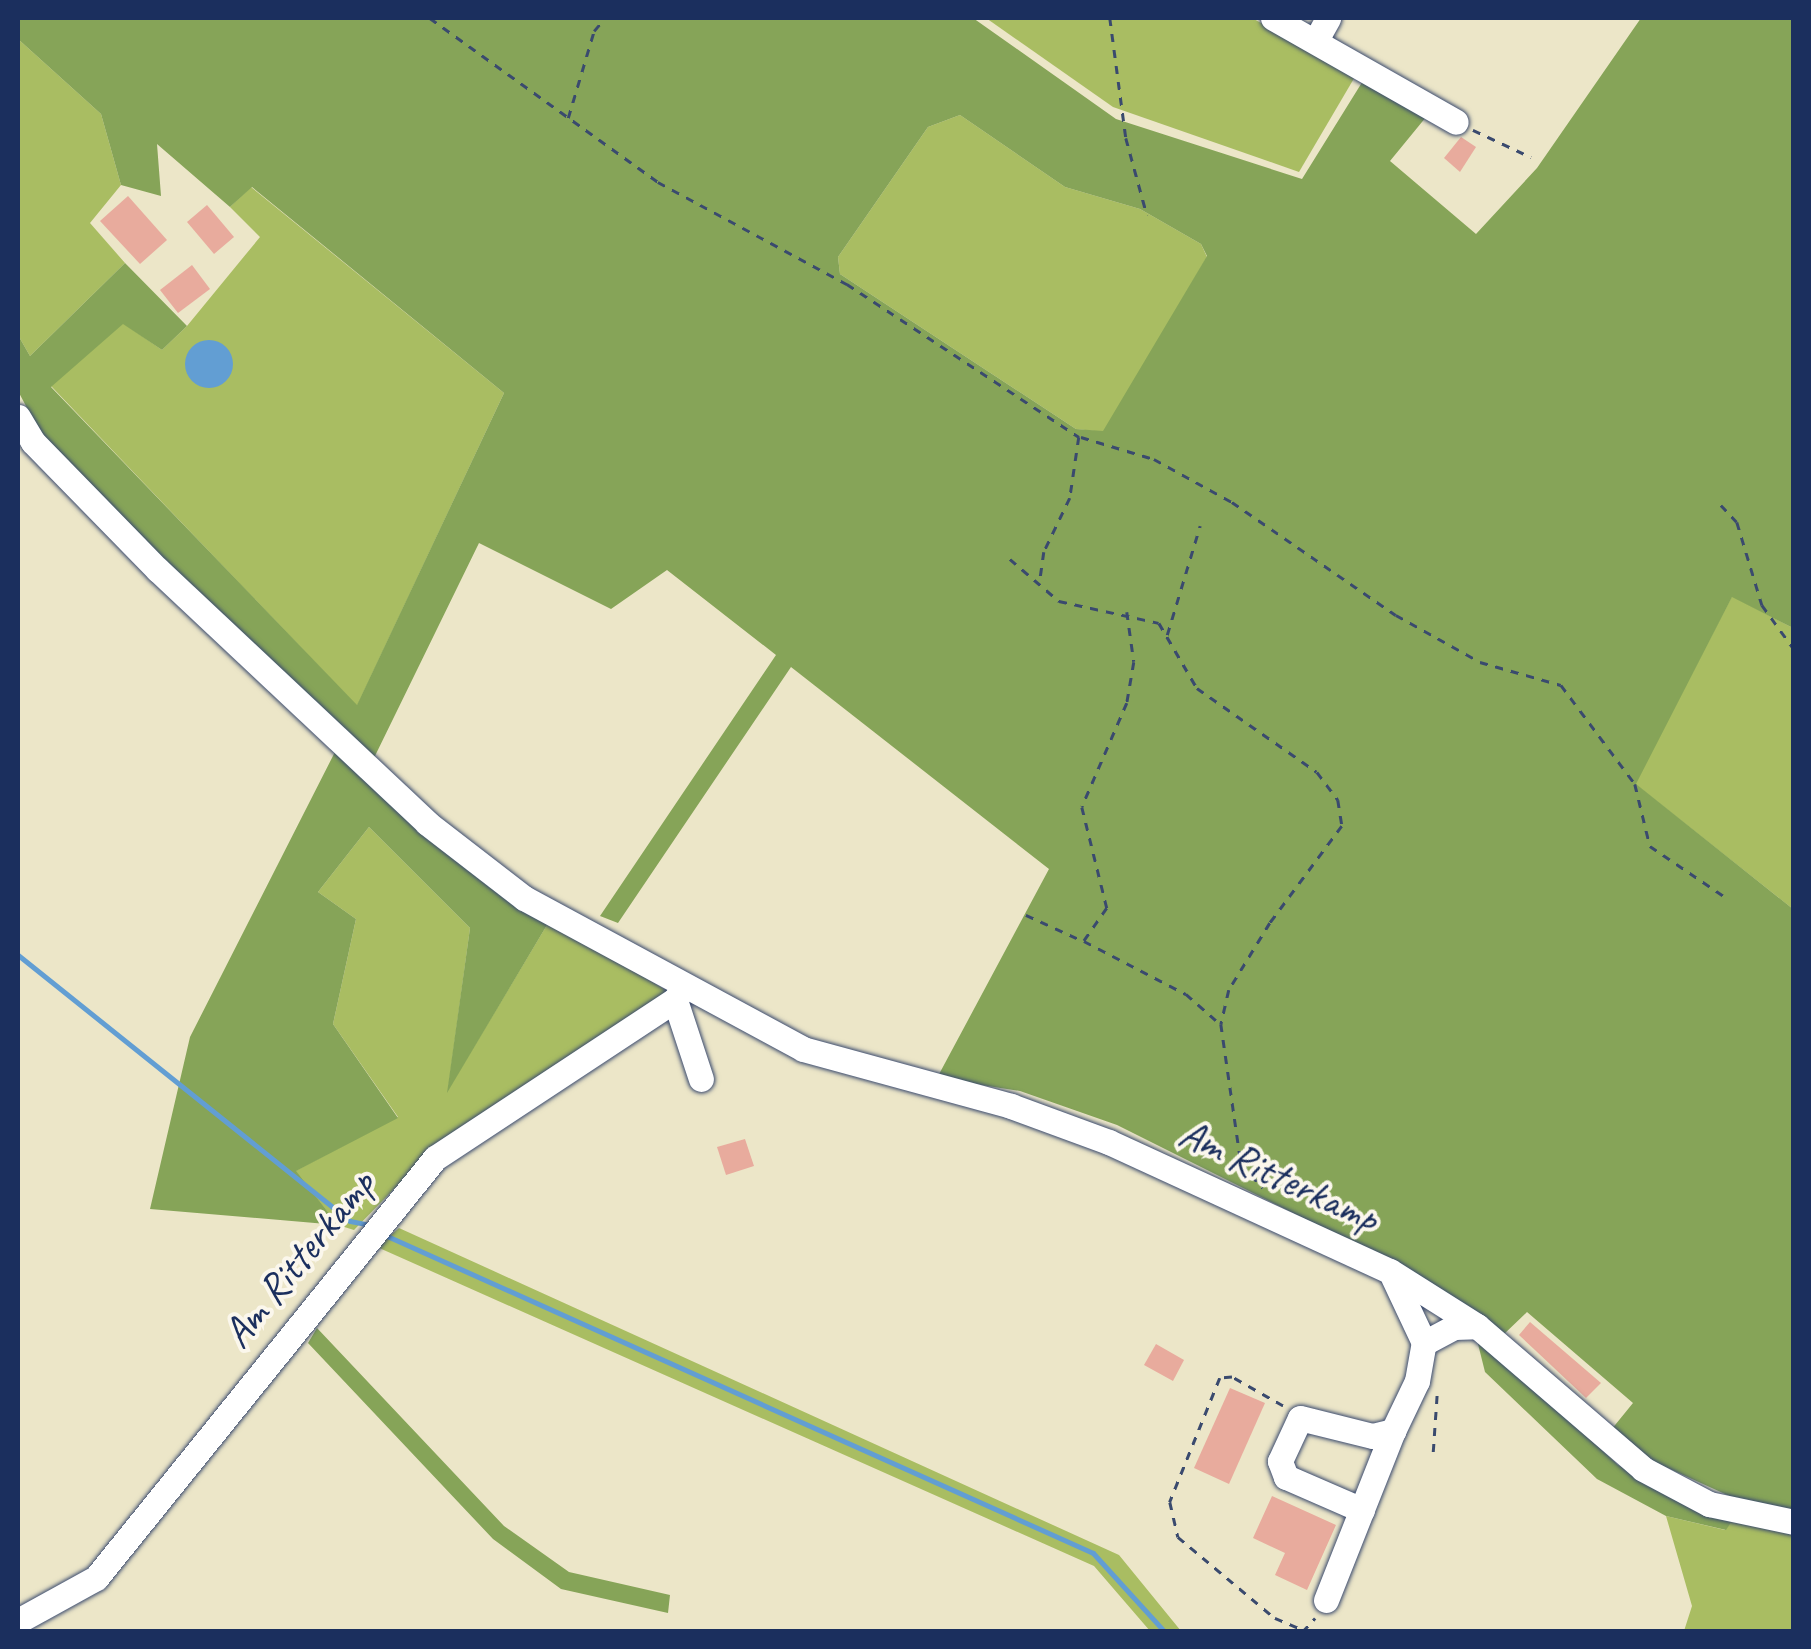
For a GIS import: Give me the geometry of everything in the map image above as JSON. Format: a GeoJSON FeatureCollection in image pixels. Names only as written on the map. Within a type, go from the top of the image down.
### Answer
{"type":"FeatureCollection","features":[{"type":"Feature","properties":{"kind":"street"},"geometry":{"type":"LineString","coordinates":[[1273,18],[1322,29],[1456,122]]}},
{"type":"Feature","properties":{"kind":"street","name":"Am Ritterkamp"},"geometry":{"type":"LineString","coordinates":[[18,417],[33,442],[158,570],[426,823],[524,898],[679,994],[803,1049],[1027,1112],[1269,1214],[1390,1271],[1477,1326],[1642,1468],[1709,1504],[1794,1522]]}},
{"type":"Feature","properties":{"kind":"street"},"geometry":{"type":"LineString","coordinates":[[679,994],[701,1079]]}},
{"type":"Feature","properties":{"kind":"street","name":"Am Ritterkamp"},"geometry":{"type":"LineString","coordinates":[[18,1620],[96,1578],[435,1158],[679,994]]}},
{"type":"Feature","properties":{"kind":"street"},"geometry":{"type":"LineString","coordinates":[[1390,1271],[1423,1351]]}},
{"type":"Feature","properties":{"kind":"street"},"geometry":{"type":"LineString","coordinates":[[1326,1600],[1423,1351],[1454,1327],[1477,1326]]}},
{"type":"Feature","properties":{"kind":"street"},"geometry":{"type":"LineString","coordinates":[[1362,1510],[1282,1472],[1280,1461],[1300,1418],[1374,1436],[1393,1431]]}},
{"type":"Feature","properties":{"kind":"path"},"geometry":{"type":"LineString","coordinates":[[430,18],[568,122],[658,182],[847,284],[1080,436],[1154,459],[1232,502],[1396,615],[1480,662],[1560,685],[1636,784],[1650,846],[1725,897]]}},
{"type":"Feature","properties":{"kind":"path"},"geometry":{"type":"LineString","coordinates":[[568,122],[594,31],[605,18]]}},
{"type":"Feature","properties":{"kind":"path"},"geometry":{"type":"LineString","coordinates":[[1110,18],[1126,138],[1148,216]]}},
{"type":"Feature","properties":{"kind":"path"},"geometry":{"type":"LineString","coordinates":[[1456,122],[1531,157]]}},
{"type":"Feature","properties":{"kind":"path"},"geometry":{"type":"LineString","coordinates":[[1040,582],[1044,552],[1070,498],[1080,436]]}},
{"type":"Feature","properties":{"kind":"path"},"geometry":{"type":"LineString","coordinates":[[1721,505],[1737,522],[1762,604],[1794,649]]}},
{"type":"Feature","properties":{"kind":"path"},"geometry":{"type":"LineString","coordinates":[[1166,637],[1200,526]]}},
{"type":"Feature","properties":{"kind":"path"},"geometry":{"type":"LineString","coordinates":[[1010,558],[1059,600],[1127,611],[1159,623],[1197,688],[1317,772],[1338,800],[1342,826],[1229,990],[1221,1024],[1242,1164],[1262,1188],[1269,1214]]}},
{"type":"Feature","properties":{"kind":"path"},"geometry":{"type":"LineString","coordinates":[[1084,941],[1106,908],[1082,807],[1127,703],[1134,662],[1127,611]]}},
{"type":"Feature","properties":{"kind":"path"},"geometry":{"type":"LineString","coordinates":[[1026,914],[1186,994],[1221,1024]]}},
{"type":"Feature","properties":{"kind":"path"},"geometry":{"type":"LineString","coordinates":[[1423,1351],[1439,1398],[1433,1452]]}},
{"type":"Feature","properties":{"kind":"path"},"geometry":{"type":"LineString","coordinates":[[1300,1418],[1232,1377],[1220,1378],[1170,1502],[1178,1537],[1275,1618],[1302,1630]]}},
{"type":"Feature","properties":{"kind":"green space"},"geometry":{"type":"Polygon","coordinates":[[[18,18],[973,18],[1116,119],[1302,179],[1366,76],[1431,111],[1390,161],[1476,234],[1537,168],[1641,18],[1793,18],[1793,628],[1732,597],[1636,784],[1793,909],[1793,1513],[1747,1504],[1648,1459],[1611,1430],[1633,1403],[1527,1312],[1502,1336],[1399,1266],[1117,1125],[1020,1091],[937,1078],[1049,869],[791,667],[618,923],[600,916],[776,655],[667,570],[611,609],[479,543],[373,760],[161,561],[43,438],[18,391],[18,335],[30,356],[125,263],[187,326],[162,350],[123,324],[51,387],[357,705],[504,393],[252,187],[230,207],[157,144],[161,196],[121,185],[101,114],[18,39],[18,18]],[[960,115],[928,127],[838,257],[840,274],[1076,429],[1103,431],[1207,256],[1201,244],[1140,209],[1065,187],[960,115]]]}},
{"type":"Feature","properties":{"kind":"green space"},"geometry":{"type":"Polygon","coordinates":[[[986,18],[1252,18],[1356,75],[1299,172],[1113,107],[986,18]]]}},
{"type":"Feature","properties":{"kind":"green space"},"geometry":{"type":"Polygon","coordinates":[[[18,39],[101,114],[121,185],[90,223],[125,263],[30,356],[18,335],[18,39]]]}},
{"type":"Feature","properties":{"kind":"green space"},"geometry":{"type":"Polygon","coordinates":[[[960,115],[1065,187],[1140,209],[1201,244],[1207,257],[1104,432],[1076,429],[840,274],[838,257],[928,127],[960,115]]]}},
{"type":"Feature","properties":{"kind":"green space"},"geometry":{"type":"Polygon","coordinates":[[[251,187],[504,393],[357,706],[51,386],[123,323],[162,350],[187,326],[260,237],[230,207],[251,187]]]}},
{"type":"Feature","properties":{"kind":"green space"},"geometry":{"type":"Polygon","coordinates":[[[1732,596],[1793,628],[1793,909],[1635,784],[1732,596]]]}},
{"type":"Feature","properties":{"kind":"green space"},"geometry":{"type":"Polygon","coordinates":[[[336,750],[550,920],[447,1093],[470,928],[369,827],[318,892],[356,919],[333,1024],[398,1118],[296,1171],[338,1225],[150,1209],[190,1037],[336,750]]]}},
{"type":"Feature","properties":{"kind":"green space"},"geometry":{"type":"Polygon","coordinates":[[[369,827],[470,928],[448,1090],[550,920],[669,992],[431,1151],[354,1230],[338,1225],[295,1171],[398,1117],[333,1024],[356,919],[318,892],[369,827]]]}},
{"type":"Feature","properties":{"kind":"green space"},"geometry":{"type":"Polygon","coordinates":[[[399,1228],[1119,1555],[1181,1631],[1150,1631],[1094,1566],[377,1247],[399,1228]]]}},
{"type":"Feature","properties":{"kind":"green space"},"geometry":{"type":"Polygon","coordinates":[[[317,1328],[504,1526],[569,1572],[670,1595],[668,1613],[561,1589],[493,1539],[308,1343],[317,1328]]]}},
{"type":"Feature","properties":{"kind":"green space"},"geometry":{"type":"Polygon","coordinates":[[[1475,1332],[1618,1465],[1732,1521],[1726,1530],[1666,1516],[1597,1479],[1485,1372],[1475,1332]]]}},
{"type":"Feature","properties":{"kind":"green space"},"geometry":{"type":"Polygon","coordinates":[[[1666,1516],[1725,1530],[1735,1517],[1793,1531],[1793,1631],[1684,1631],[1692,1606],[1666,1516]]]}},
{"type":"Feature","properties":{"kind":"water"},"geometry":{"type":"Polygon","coordinates":[[[209,340],[226,347],[233,364],[226,381],[209,388],[192,381],[185,364],[192,347],[209,340]]]}},
{"type":"Feature","properties":{"kind":"building"},"geometry":{"type":"Polygon","coordinates":[[[1461,137],[1476,147],[1460,172],[1444,158],[1461,137]]]}},
{"type":"Feature","properties":{"kind":"building"},"geometry":{"type":"Polygon","coordinates":[[[128,196],[167,240],[140,264],[100,221],[128,196]]]}},
{"type":"Feature","properties":{"kind":"building"},"geometry":{"type":"Polygon","coordinates":[[[207,205],[234,237],[214,254],[187,222],[207,205]]]}},
{"type":"Feature","properties":{"kind":"building"},"geometry":{"type":"Polygon","coordinates":[[[192,265],[210,289],[178,313],[160,290],[192,265]]]}},
{"type":"Feature","properties":{"kind":"building"},"geometry":{"type":"Polygon","coordinates":[[[745,1139],[754,1166],[726,1175],[717,1147],[745,1139]]]}},
{"type":"Feature","properties":{"kind":"building"},"geometry":{"type":"Polygon","coordinates":[[[1530,1322],[1601,1383],[1586,1398],[1519,1335],[1530,1322]]]}},
{"type":"Feature","properties":{"kind":"building"},"geometry":{"type":"Polygon","coordinates":[[[1156,1344],[1184,1360],[1173,1381],[1144,1365],[1156,1344]]]}},
{"type":"Feature","properties":{"kind":"building"},"geometry":{"type":"Polygon","coordinates":[[[1230,1388],[1265,1403],[1229,1484],[1194,1468],[1230,1388]]]}},
{"type":"Feature","properties":{"kind":"building"},"geometry":{"type":"Polygon","coordinates":[[[1272,1496],[1336,1525],[1307,1590],[1275,1575],[1285,1553],[1253,1538],[1272,1496]]]}},
{"type":"Feature","properties":{"kind":"waterway"},"geometry":{"type":"LineString","coordinates":[[18,955],[350,1221],[365,1224]]}},
{"type":"Feature","properties":{"kind":"waterway"},"geometry":{"type":"LineString","coordinates":[[387,1236],[1093,1553],[1165,1632]]}}]}
